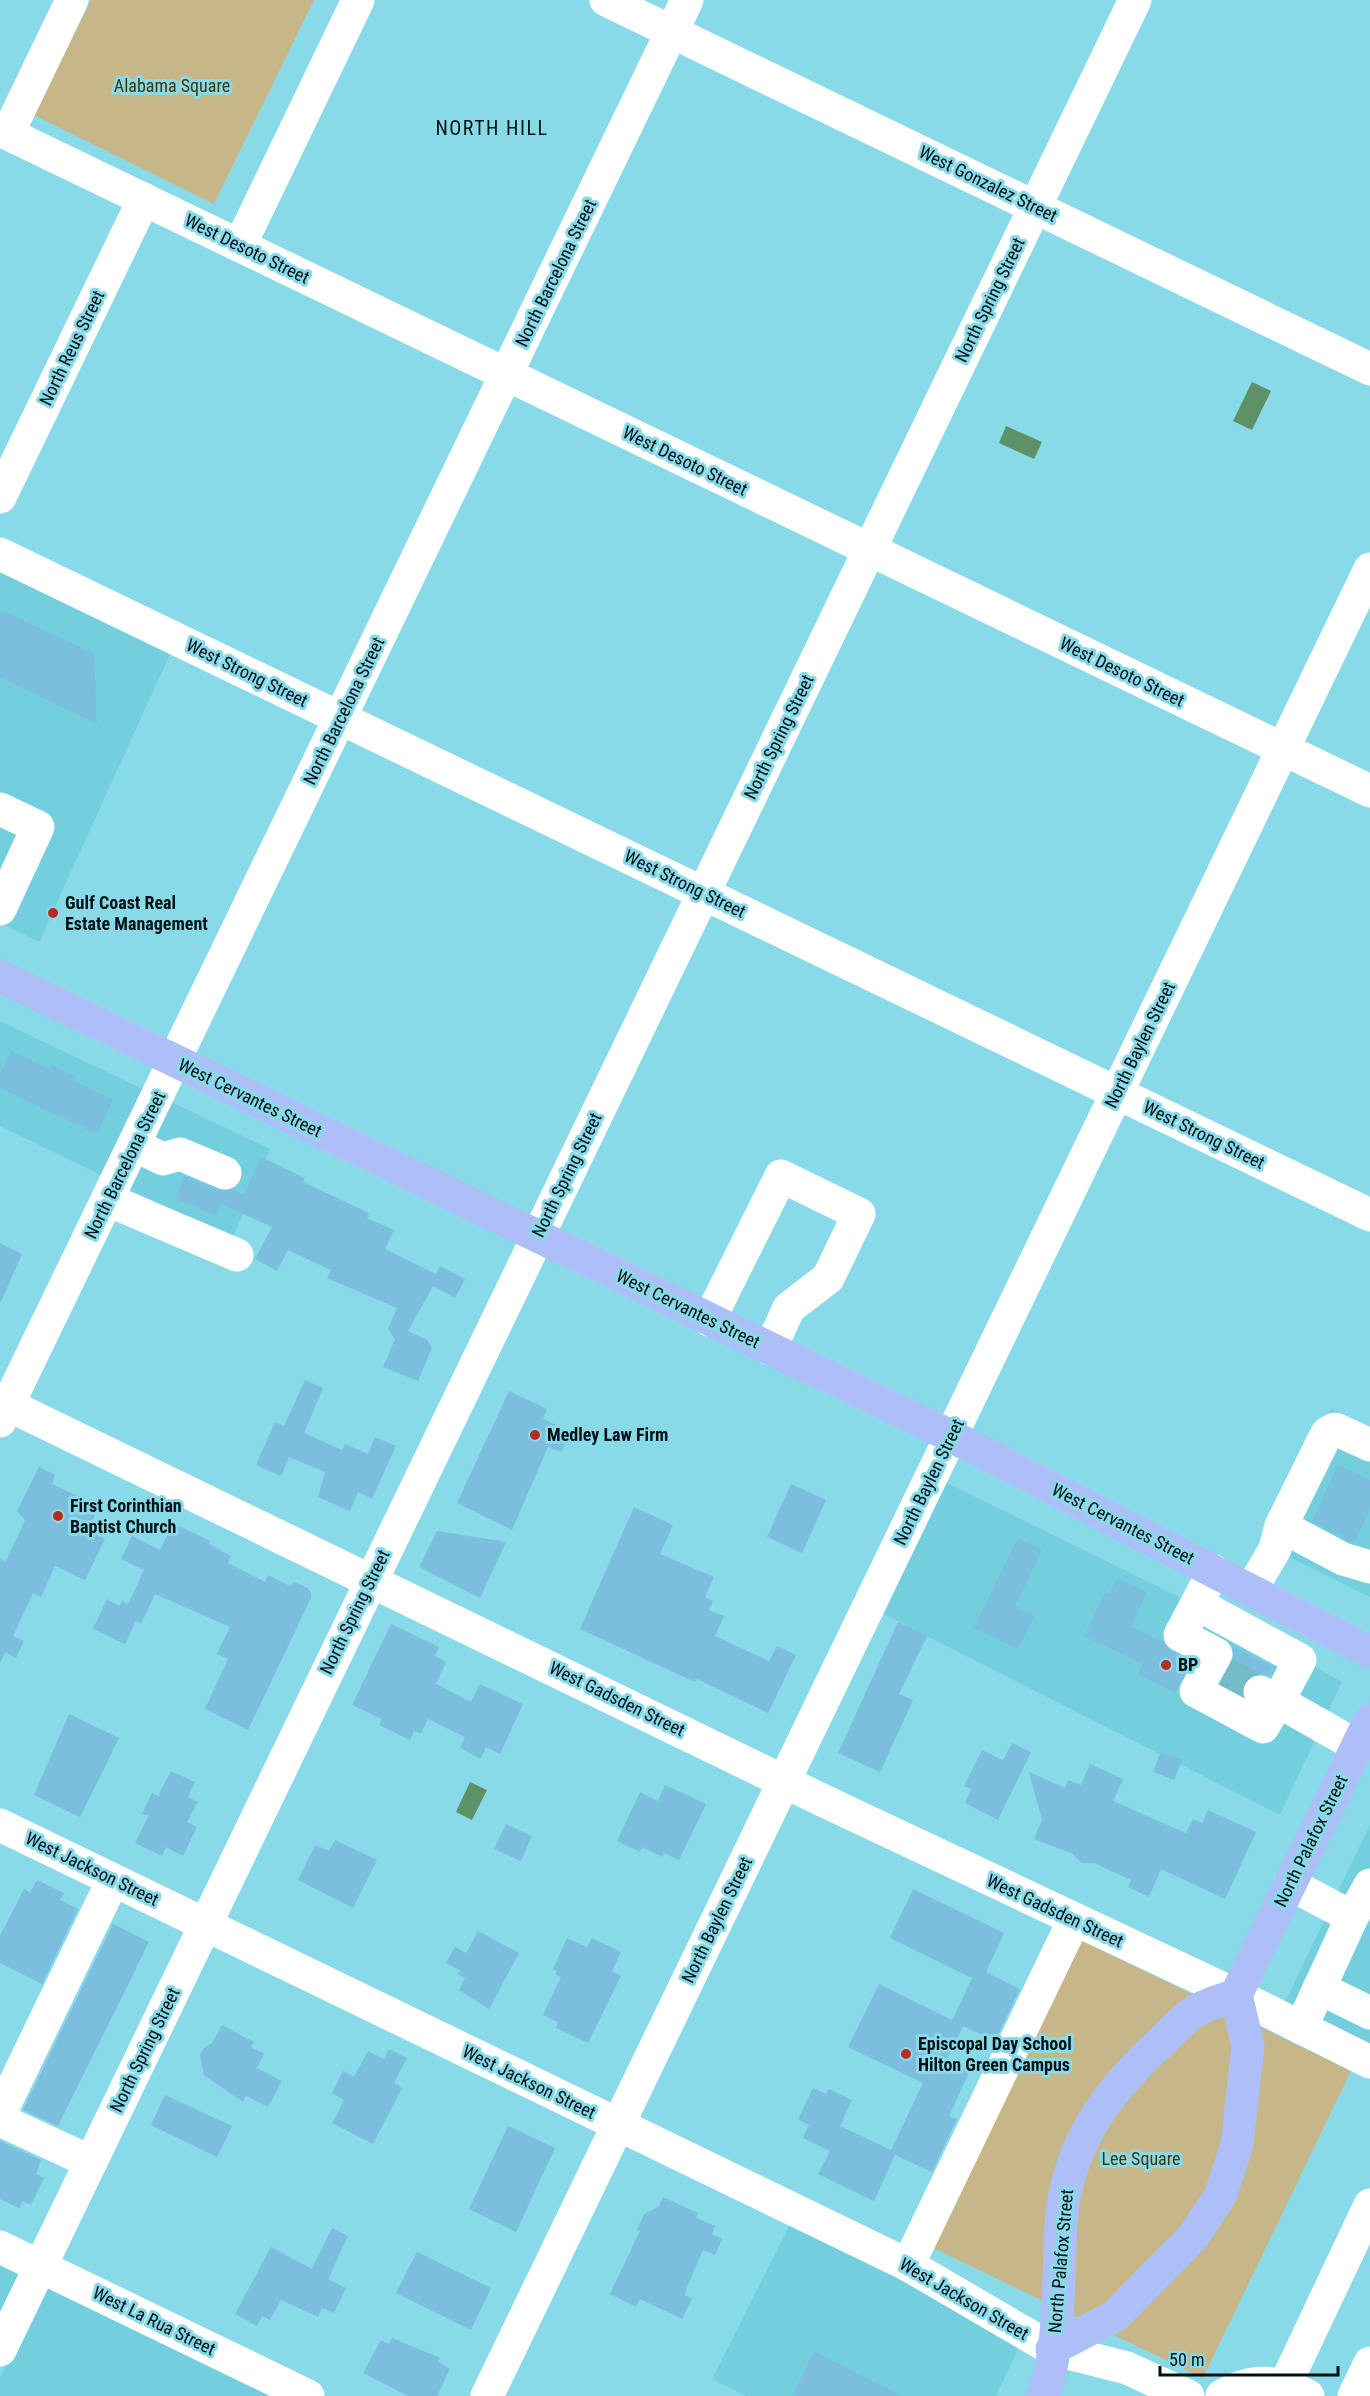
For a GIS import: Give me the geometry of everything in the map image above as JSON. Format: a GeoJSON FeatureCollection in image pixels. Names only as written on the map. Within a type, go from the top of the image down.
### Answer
{"type":"FeatureCollection","features":[{"type":"Feature","properties":{"kind":"main road","name":"West Cervantes Street"},"geometry":{"type":"LineString","coordinates":[[0,976],[951,1436],[1370,1652]]}},
{"type":"Feature","properties":{"kind":"main road","name":"North Palafox Street"},"geometry":{"type":"LineString","coordinates":[[1052,2349],[1115,2316],[1193,2237],[1221,2194],[1237,2144],[1248,2046],[1236,1995],[1364,1733]]}},
{"type":"Feature","properties":{"kind":"main road","name":"North Palafox Street"},"geometry":{"type":"LineString","coordinates":[[1042,2396],[1049,2383],[1064,2198],[1077,2154],[1095,2116],[1133,2068],[1193,2012],[1236,1995]]}},
{"type":"Feature","properties":{"kind":"street"},"geometry":{"type":"LineString","coordinates":[[4,131],[72,0]]}},
{"type":"Feature","properties":{"kind":"street"},"geometry":{"type":"LineString","coordinates":[[240,245],[358,0]]}},
{"type":"Feature","properties":{"kind":"street","name":"West Gonzalez Street"},"geometry":{"type":"LineString","coordinates":[[606,0],[1370,369]]}},
{"type":"Feature","properties":{"kind":"street","name":"North Barcelona Street"},"geometry":{"type":"LineString","coordinates":[[3,1409],[108,1200],[687,0]]}},
{"type":"Feature","properties":{"kind":"street","name":"North Spring Street"},"geometry":{"type":"LineString","coordinates":[[0,2350],[1135,0]]}},
{"type":"Feature","properties":{"kind":"street","name":"West Desoto Street"},"geometry":{"type":"LineString","coordinates":[[4,131],[869,551],[1370,791]]}},
{"type":"Feature","properties":{"kind":"street","name":"North Reus Street"},"geometry":{"type":"LineString","coordinates":[[0,497],[144,199]]}},
{"type":"Feature","properties":{"kind":"street","name":"West Strong Street"},"geometry":{"type":"LineString","coordinates":[[0,554],[1370,1215]]}},
{"type":"Feature","properties":{"kind":"street","name":"North Baylen Street"},"geometry":{"type":"LineString","coordinates":[[487,2396],[1370,568]]}},
{"type":"Feature","properties":{"kind":"street"},"geometry":{"type":"LineString","coordinates":[[0,809],[38,827],[0,909]]}},
{"type":"Feature","properties":{"kind":"street"},"geometry":{"type":"LineString","coordinates":[[134,1145],[163,1159],[180,1154],[225,1173]]}},
{"type":"Feature","properties":{"kind":"street"},"geometry":{"type":"LineString","coordinates":[[709,1320],[781,1176],[859,1214],[828,1278],[789,1308],[770,1349]]}},
{"type":"Feature","properties":{"kind":"street"},"geometry":{"type":"LineString","coordinates":[[108,1200],[237,1255]]}},
{"type":"Feature","properties":{"kind":"street","name":"West Gadsden Street"},"geometry":{"type":"LineString","coordinates":[[3,1409],[371,1580],[1074,1920],[1236,1995],[1370,2062]]}},
{"type":"Feature","properties":{"kind":"street"},"geometry":{"type":"LineString","coordinates":[[1251,1590],[1275,1549],[1281,1526],[1328,1433],[1335,1429],[1370,1445]]}},
{"type":"Feature","properties":{"kind":"street"},"geometry":{"type":"LineString","coordinates":[[1281,1526],[1343,1560],[1370,1567]]}},
{"type":"Feature","properties":{"kind":"street"},"geometry":{"type":"LineString","coordinates":[[1214,1571],[1180,1635],[1216,1654],[1215,1669],[1196,1691],[1263,1727],[1269,1696],[1300,1660],[1318,1625]]}},
{"type":"Feature","properties":{"kind":"street"},"geometry":{"type":"LineString","coordinates":[[1197,1604],[1300,1660]]}},
{"type":"Feature","properties":{"kind":"street"},"geometry":{"type":"LineString","coordinates":[[1269,1696],[1364,1733]]}},
{"type":"Feature","properties":{"kind":"street","name":"West Jackson Street"},"geometry":{"type":"LineString","coordinates":[[0,1825],[908,2265],[1052,2349],[1127,2368],[1188,2396]]}},
{"type":"Feature","properties":{"kind":"street"},"geometry":{"type":"LineString","coordinates":[[0,2114],[113,1880]]}},
{"type":"Feature","properties":{"kind":"street"},"geometry":{"type":"LineString","coordinates":[[1290,1884],[1352,1917]]}},
{"type":"Feature","properties":{"kind":"street"},"geometry":{"type":"LineString","coordinates":[[1301,2028],[1352,1917],[1370,1885]]}},
{"type":"Feature","properties":{"kind":"street"},"geometry":{"type":"LineString","coordinates":[[908,2265],[1074,1920]]}},
{"type":"Feature","properties":{"kind":"street"},"geometry":{"type":"LineString","coordinates":[[1319,1988],[1370,2013]]}},
{"type":"Feature","properties":{"kind":"street"},"geometry":{"type":"LineString","coordinates":[[0,2120],[91,2162]]}},
{"type":"Feature","properties":{"kind":"street"},"geometry":{"type":"LineString","coordinates":[[1222,2396],[1239,2386],[1280,2383],[1296,2391],[1370,2205]]}},
{"type":"Feature","properties":{"kind":"street","name":"West La Rua Street"},"geometry":{"type":"LineString","coordinates":[[0,2247],[308,2396]]}},
{"type":"Feature","properties":{"kind":"street"},"geometry":{"type":"LineString","coordinates":[[1354,2396],[1370,2363]]}},
{"type":"Feature","properties":{"kind":"shaded area"},"geometry":{"type":"Polygon","coordinates":[[[1252,382],[1271,391],[1252,430],[1233,421],[1252,382]]]}},
{"type":"Feature","properties":{"kind":"shaded area"},"geometry":{"type":"Polygon","coordinates":[[[1006,426],[1042,442],[1034,459],[999,443],[1006,426]]]}},
{"type":"Feature","properties":{"kind":"shaded area"},"geometry":{"type":"Polygon","coordinates":[[[0,569],[171,652],[39,942],[0,923],[0,569]]]}},
{"type":"Feature","properties":{"kind":"shaded area"},"geometry":{"type":"Polygon","coordinates":[[[0,1021],[147,1091],[105,1177],[0,1126],[0,1021]]]}},
{"type":"Feature","properties":{"kind":"shaded area"},"geometry":{"type":"Polygon","coordinates":[[[169,1101],[270,1149],[232,1239],[127,1188],[169,1101]]]}},
{"type":"Feature","properties":{"kind":"shaded area"},"geometry":{"type":"Polygon","coordinates":[[[1331,1409],[1370,1428],[1370,1597],[1264,1545],[1331,1409]]]}},
{"type":"Feature","properties":{"kind":"shaded area"},"geometry":{"type":"Polygon","coordinates":[[[943,1481],[1261,1637],[1342,1682],[1280,1815],[879,1612],[943,1481]]]}},
{"type":"Feature","properties":{"kind":"shaded area"},"geometry":{"type":"Polygon","coordinates":[[[470,1782],[487,1790],[472,1820],[456,1812],[470,1782]]]}},
{"type":"Feature","properties":{"kind":"shaded area"},"geometry":{"type":"Polygon","coordinates":[[[1370,1825],[1370,2046],[1284,2004],[1370,1825]]]}},
{"type":"Feature","properties":{"kind":"shaded area"},"geometry":{"type":"Polygon","coordinates":[[[790,2224],[1024,2337],[996,2396],[746,2396],[712,2379],[790,2224]]]}},
{"type":"Feature","properties":{"kind":"shaded area"},"geometry":{"type":"Polygon","coordinates":[[[0,2262],[23,2273],[0,2322],[0,2262]]]}},
{"type":"Feature","properties":{"kind":"shaded area"},"geometry":{"type":"Polygon","coordinates":[[[45,2284],[277,2396],[0,2396],[0,2377],[45,2284]]]}},
{"type":"Feature","properties":{"kind":"green space","name":"Alabama Square"},"geometry":{"type":"Polygon","coordinates":[[[91,0],[314,0],[214,204],[34,115],[91,0]]]}},
{"type":"Feature","properties":{"kind":"green space","name":"Lee Square"},"geometry":{"type":"Polygon","coordinates":[[[1078,1939],[1351,2071],[1203,2378],[931,2247],[1078,1939]]]}},
{"type":"Feature","properties":{"kind":"building"},"geometry":{"type":"Polygon","coordinates":[[[0,610],[94,653],[97,724],[0,677],[0,610]]]}},
{"type":"Feature","properties":{"kind":"building"},"geometry":{"type":"Polygon","coordinates":[[[11,1051],[49,1069],[51,1065],[74,1076],[72,1080],[113,1100],[97,1134],[0,1088],[0,1074],[11,1051]]]}},
{"type":"Feature","properties":{"kind":"building"},"geometry":{"type":"Polygon","coordinates":[[[261,1157],[305,1178],[303,1182],[369,1213],[367,1218],[394,1230],[385,1249],[436,1274],[440,1266],[465,1279],[455,1298],[433,1286],[408,1331],[427,1340],[432,1348],[418,1381],[383,1367],[395,1339],[388,1329],[397,1308],[327,1278],[331,1270],[288,1250],[277,1271],[255,1259],[272,1227],[221,1204],[216,1216],[175,1199],[184,1176],[218,1190],[232,1190],[244,1194],[261,1157]]]}},
{"type":"Feature","properties":{"kind":"building"},"geometry":{"type":"Polygon","coordinates":[[[0,1243],[22,1254],[0,1304],[0,1243]]]}},
{"type":"Feature","properties":{"kind":"building"},"geometry":{"type":"Polygon","coordinates":[[[305,1380],[323,1388],[304,1433],[342,1450],[345,1444],[368,1454],[375,1437],[396,1446],[372,1499],[358,1492],[350,1511],[318,1497],[325,1472],[289,1457],[281,1476],[256,1465],[275,1422],[284,1426],[305,1380]]]}},
{"type":"Feature","properties":{"kind":"building"},"geometry":{"type":"Polygon","coordinates":[[[509,1391],[547,1409],[543,1419],[571,1432],[561,1452],[548,1447],[512,1530],[457,1503],[509,1391]]]}},
{"type":"Feature","properties":{"kind":"building"},"geometry":{"type":"Polygon","coordinates":[[[1338,1465],[1370,1480],[1370,1509],[1354,1543],[1312,1521],[1338,1465]]]}},
{"type":"Feature","properties":{"kind":"building"},"geometry":{"type":"Polygon","coordinates":[[[39,1467],[55,1475],[52,1484],[99,1506],[88,1531],[105,1539],[85,1580],[55,1566],[41,1597],[33,1593],[13,1636],[24,1641],[16,1658],[5,1652],[0,1663],[0,1559],[6,1561],[25,1520],[17,1511],[39,1467]]]}},
{"type":"Feature","properties":{"kind":"building"},"geometry":{"type":"Polygon","coordinates":[[[791,1484],[826,1500],[802,1553],[767,1537],[791,1484]]]}},
{"type":"Feature","properties":{"kind":"building"},"geometry":{"type":"Polygon","coordinates":[[[634,1507],[673,1525],[660,1554],[714,1577],[705,1597],[713,1601],[709,1610],[724,1616],[715,1636],[769,1661],[777,1646],[796,1655],[768,1713],[697,1679],[695,1682],[580,1629],[634,1507]]]}},
{"type":"Feature","properties":{"kind":"building"},"geometry":{"type":"Polygon","coordinates":[[[173,1523],[210,1541],[209,1544],[231,1556],[228,1563],[265,1582],[268,1575],[290,1586],[294,1582],[308,1588],[311,1593],[311,1598],[248,1730],[205,1709],[228,1659],[217,1654],[230,1627],[155,1594],[141,1624],[136,1621],[125,1644],[93,1629],[107,1599],[119,1606],[122,1601],[128,1604],[144,1570],[121,1559],[132,1536],[160,1550],[173,1523]]]}},
{"type":"Feature","properties":{"kind":"building"},"geometry":{"type":"Polygon","coordinates":[[[437,1531],[506,1542],[480,1598],[419,1567],[437,1531]]]}},
{"type":"Feature","properties":{"kind":"building"},"geometry":{"type":"Polygon","coordinates":[[[1018,1538],[1042,1550],[1015,1606],[1035,1616],[1018,1649],[974,1628],[1018,1538]]]}},
{"type":"Feature","properties":{"kind":"building"},"geometry":{"type":"Polygon","coordinates":[[[1117,1578],[1147,1592],[1131,1627],[1163,1642],[1171,1651],[1191,1662],[1175,1693],[1138,1674],[1143,1664],[1084,1636],[1105,1592],[1109,1594],[1117,1578]]]}},
{"type":"Feature","properties":{"kind":"building"},"geometry":{"type":"Polygon","coordinates":[[[898,1622],[927,1636],[899,1694],[913,1700],[880,1772],[838,1753],[898,1622]]]}},
{"type":"Feature","properties":{"kind":"building"},"geometry":{"type":"Polygon","coordinates":[[[391,1624],[439,1647],[435,1656],[446,1662],[436,1684],[471,1702],[480,1684],[523,1704],[500,1754],[486,1747],[481,1759],[460,1748],[465,1737],[428,1719],[421,1734],[414,1731],[410,1740],[379,1725],[382,1719],[352,1705],[391,1624]]]}},
{"type":"Feature","properties":{"kind":"building"},"geometry":{"type":"Polygon","coordinates":[[[1233,1647],[1272,1666],[1268,1675],[1258,1673],[1249,1677],[1243,1684],[1242,1694],[1221,1683],[1233,1662],[1233,1647]]]}},
{"type":"Feature","properties":{"kind":"building"},"geometry":{"type":"Polygon","coordinates":[[[69,1714],[119,1738],[80,1817],[34,1795],[69,1714]]]}},
{"type":"Feature","properties":{"kind":"building"},"geometry":{"type":"Polygon","coordinates":[[[1012,1743],[1031,1752],[998,1820],[965,1803],[971,1789],[964,1786],[982,1750],[1003,1760],[1012,1743]]]}},
{"type":"Feature","properties":{"kind":"building"},"geometry":{"type":"Polygon","coordinates":[[[1161,1751],[1182,1760],[1174,1780],[1153,1772],[1161,1751]]]}},
{"type":"Feature","properties":{"kind":"building"},"geometry":{"type":"Polygon","coordinates":[[[1090,1764],[1123,1779],[1113,1801],[1186,1833],[1193,1819],[1202,1823],[1208,1810],[1256,1832],[1225,1899],[1161,1869],[1149,1897],[1128,1887],[1131,1880],[1094,1863],[1082,1863],[1071,1853],[1034,1839],[1042,1820],[1029,1772],[1065,1788],[1068,1780],[1081,1785],[1090,1764]]]}},
{"type":"Feature","properties":{"kind":"building"},"geometry":{"type":"Polygon","coordinates":[[[171,1771],[195,1782],[188,1797],[198,1802],[187,1822],[197,1827],[183,1856],[166,1847],[162,1856],[135,1843],[149,1815],[142,1814],[152,1793],[158,1796],[171,1771]]]}},
{"type":"Feature","properties":{"kind":"building"},"geometry":{"type":"Polygon","coordinates":[[[665,1785],[706,1804],[679,1860],[664,1853],[662,1857],[642,1847],[640,1852],[617,1841],[640,1792],[658,1801],[665,1785]]]}},
{"type":"Feature","properties":{"kind":"building"},"geometry":{"type":"Polygon","coordinates":[[[506,1824],[532,1836],[521,1861],[494,1849],[506,1824]]]}},
{"type":"Feature","properties":{"kind":"building"},"geometry":{"type":"Polygon","coordinates":[[[335,1840],[377,1860],[353,1908],[298,1880],[315,1845],[329,1851],[335,1840]]]}},
{"type":"Feature","properties":{"kind":"building"},"geometry":{"type":"Polygon","coordinates":[[[37,1880],[64,1893],[60,1900],[78,1909],[42,1984],[0,1963],[0,1936],[24,1889],[30,1892],[37,1880]]]}},
{"type":"Feature","properties":{"kind":"building","name":"Episcopal Day School Hilton Green Campus"},"geometry":{"type":"Polygon","coordinates":[[[913,1889],[1004,1933],[986,1972],[1020,1989],[995,2041],[963,2026],[946,2061],[969,2072],[949,2116],[957,2119],[932,2172],[895,2155],[874,2201],[818,2174],[830,2151],[803,2138],[809,2125],[798,2119],[813,2088],[826,2094],[829,2089],[852,2100],[840,2126],[891,2150],[923,2083],[848,2047],[879,1984],[952,2020],[972,1978],[890,1938],[913,1889]]]}},
{"type":"Feature","properties":{"kind":"building"},"geometry":{"type":"Polygon","coordinates":[[[113,1924],[149,1942],[58,2126],[23,2110],[113,1924]]]}},
{"type":"Feature","properties":{"kind":"building"},"geometry":{"type":"Polygon","coordinates":[[[478,1931],[519,1953],[489,2009],[459,1990],[465,1978],[457,1974],[461,1971],[446,1963],[455,1947],[466,1953],[478,1931]]]}},
{"type":"Feature","properties":{"kind":"building"},"geometry":{"type":"Polygon","coordinates":[[[567,1938],[587,1947],[592,1938],[621,1952],[612,1971],[621,1976],[588,2043],[556,2028],[558,2022],[543,2015],[561,1977],[555,1974],[557,1971],[553,1969],[567,1938]]]}},
{"type":"Feature","properties":{"kind":"building"},"geometry":{"type":"Polygon","coordinates":[[[222,2025],[254,2042],[251,2047],[264,2054],[257,2068],[282,2081],[268,2107],[246,2096],[243,2102],[204,2075],[200,2055],[203,2049],[212,2043],[222,2025]]]}},
{"type":"Feature","properties":{"kind":"building"},"geometry":{"type":"Polygon","coordinates":[[[389,2049],[407,2058],[394,2083],[402,2088],[373,2144],[332,2123],[344,2100],[332,2093],[343,2071],[354,2077],[368,2051],[384,2059],[389,2049]]]}},
{"type":"Feature","properties":{"kind":"building"},"geometry":{"type":"Polygon","coordinates":[[[165,2095],[232,2126],[217,2157],[151,2125],[165,2095]]]}},
{"type":"Feature","properties":{"kind":"building"},"geometry":{"type":"Polygon","coordinates":[[[508,2126],[555,2148],[516,2232],[469,2209],[508,2126]]]}},
{"type":"Feature","properties":{"kind":"building"},"geometry":{"type":"Polygon","coordinates":[[[0,2141],[41,2160],[36,2174],[44,2178],[31,2205],[23,2201],[19,2208],[0,2199],[0,2141]]]}},
{"type":"Feature","properties":{"kind":"building"},"geometry":{"type":"Polygon","coordinates":[[[663,2197],[698,2213],[696,2218],[715,2226],[712,2234],[722,2239],[715,2255],[703,2250],[687,2287],[685,2295],[692,2299],[682,2319],[640,2299],[636,2307],[610,2294],[640,2231],[637,2230],[644,2214],[658,2207],[663,2197]]]}},
{"type":"Feature","properties":{"kind":"building"},"geometry":{"type":"Polygon","coordinates":[[[332,2228],[348,2236],[328,2279],[346,2288],[334,2313],[322,2308],[318,2317],[281,2300],[270,2320],[262,2316],[257,2326],[235,2314],[271,2247],[312,2269],[332,2228]]]}},
{"type":"Feature","properties":{"kind":"building"},"geometry":{"type":"Polygon","coordinates":[[[417,2252],[491,2288],[471,2330],[396,2293],[417,2252]]]}},
{"type":"Feature","properties":{"kind":"building"},"geometry":{"type":"Polygon","coordinates":[[[392,2338],[440,2358],[438,2362],[450,2369],[437,2396],[408,2396],[363,2373],[381,2340],[389,2344],[392,2338]]]}},
{"type":"Feature","properties":{"kind":"building"},"geometry":{"type":"Polygon","coordinates":[[[814,2351],[901,2396],[792,2396],[814,2351]]]}},
{"type":"Feature","properties":{"kind":"tunnel"},"geometry":{"type":"LineString","coordinates":[[1222,1672],[1260,1692]]}},
{"type":"Feature","properties":{"kind":"place","name":"Gulf Coast Real Estate Management"},"geometry":{"type":"Point","coordinates":[53,913]}},
{"type":"Feature","properties":{"kind":"place","name":"Medley Law Firm"},"geometry":{"type":"Point","coordinates":[535,1435]}},
{"type":"Feature","properties":{"kind":"place","name":"First Corinthian Baptist Church"},"geometry":{"type":"Point","coordinates":[58,1516]}},
{"type":"Feature","properties":{"kind":"place","name":"BP"},"geometry":{"type":"Point","coordinates":[1166,1665]}},
{"type":"Feature","properties":{"kind":"place","name":"Episcopal Day School Hilton Green Campus"},"geometry":{"type":"Point","coordinates":[906,2054]}},
{"type":"Feature","properties":{"kind":"district","name":"NORTH HILL"},"geometry":{"type":"Point","coordinates":[492,128]}}]}
